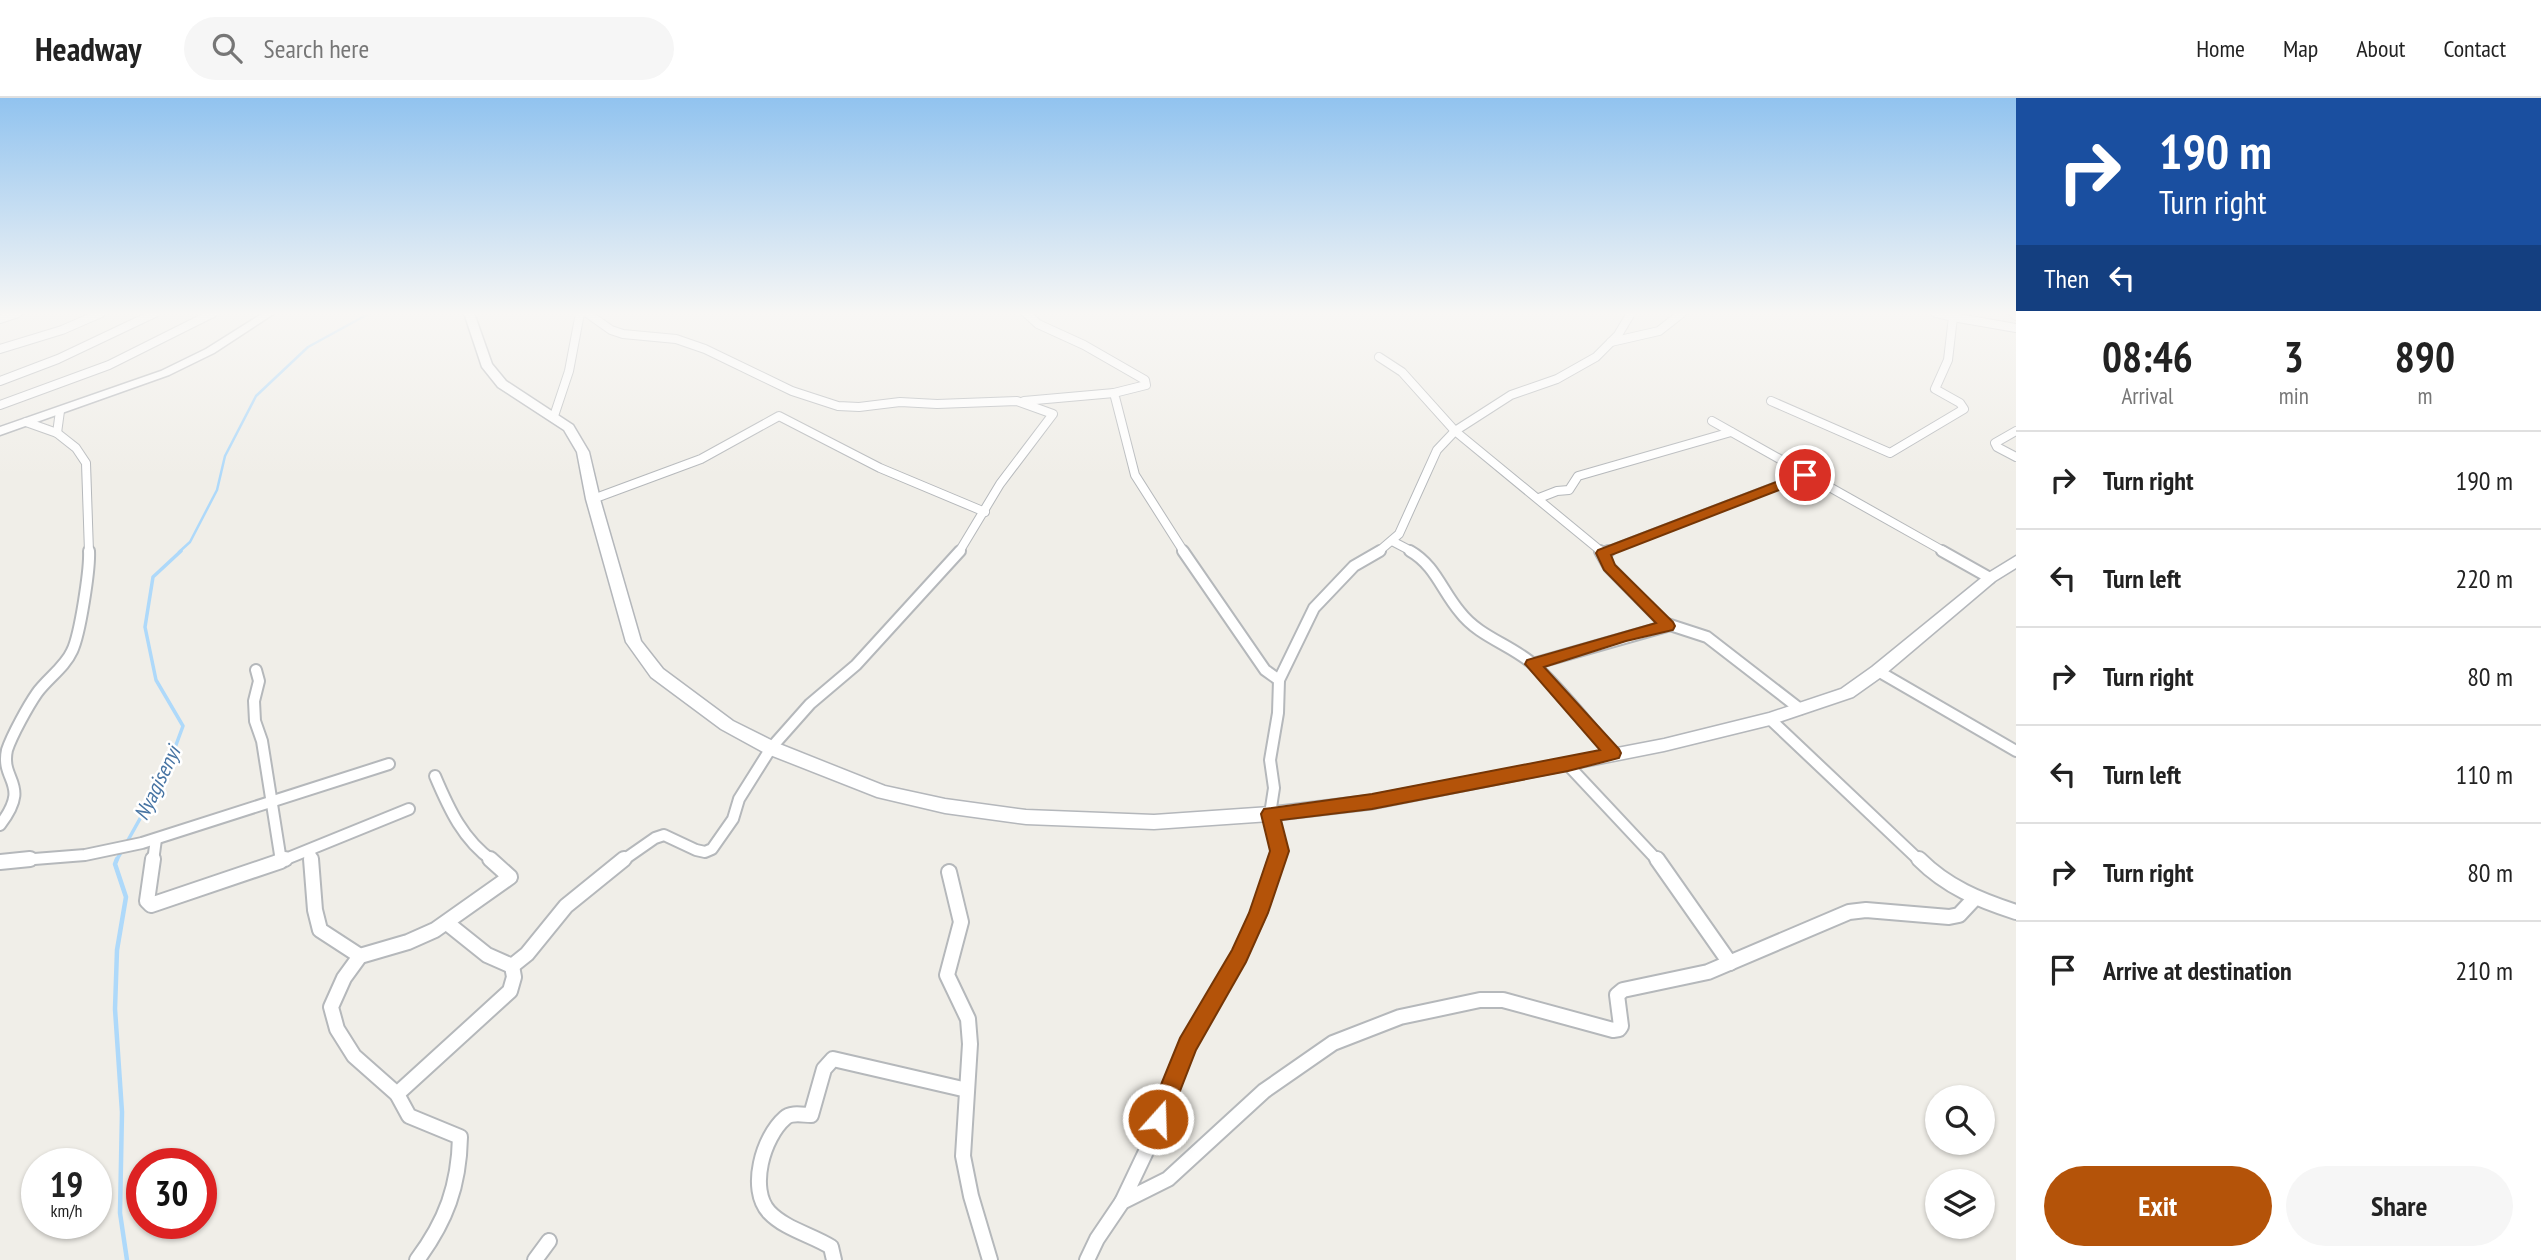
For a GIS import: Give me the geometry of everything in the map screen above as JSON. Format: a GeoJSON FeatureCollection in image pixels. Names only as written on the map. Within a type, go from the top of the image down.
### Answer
{"type":"FeatureCollection","features":[{"type":"Feature","properties":{"kind":"main road"},"geometry":{"type":"LineString","coordinates":[[0,431],[177,367]]}},
{"type":"Feature","properties":{"kind":"main road"},"geometry":{"type":"LineString","coordinates":[[488,367],[502,384],[569,428],[583,452],[593,499],[634,642],[657,673],[720,720],[771,748],[883,792],[944,806],[1027,817],[1154,822],[1270,814],[1372,802],[1664,745],[1770,719],[1847,693],[1878,671],[1990,578],[2016,561]]}},
{"type":"Feature","properties":{"kind":"street"},"geometry":{"type":"LineString","coordinates":[[0,381],[36,367]]}},
{"type":"Feature","properties":{"kind":"street"},"geometry":{"type":"LineString","coordinates":[[0,405],[103,367]]}},
{"type":"Feature","properties":{"kind":"street"},"geometry":{"type":"LineString","coordinates":[[554,416],[570,367]]}},
{"type":"Feature","properties":{"kind":"street"},"geometry":{"type":"LineString","coordinates":[[742,367],[792,391],[838,406],[859,407],[900,402],[937,404],[1017,401],[1114,393],[1146,385],[1145,380],[1123,367]]}},
{"type":"Feature","properties":{"kind":"street"},"geometry":{"type":"LineString","coordinates":[[1395,367],[1402,372],[1454,431],[1603,553],[1609,567],[1667,626]]}},
{"type":"Feature","properties":{"kind":"street"},"geometry":{"type":"LineString","coordinates":[[1087,1260],[1097,1239],[1122,1202],[1151,1141],[1165,1097],[1187,1045],[1239,956],[1259,913],[1279,851],[1270,814],[1274,788],[1271,749],[1278,713],[1279,680],[1314,608],[1354,566],[1399,534],[1437,450],[1454,431],[1511,395],[1543,385],[1579,367]]}},
{"type":"Feature","properties":{"kind":"street"},"geometry":{"type":"LineString","coordinates":[[1771,401],[1890,453],[1964,409],[1960,403],[1935,389],[1945,367]]}},
{"type":"Feature","properties":{"kind":"street"},"geometry":{"type":"LineString","coordinates":[[1114,393],[1135,475],[1205,586],[1265,670],[1279,680]]}},
{"type":"Feature","properties":{"kind":"street"},"geometry":{"type":"LineString","coordinates":[[447,923],[474,945],[505,965],[512,966],[530,952],[555,917],[589,887],[655,838],[664,835],[696,850],[705,852],[712,849],[733,819],[739,799],[771,748],[810,704],[856,665],[956,558],[1000,485],[1053,414],[1017,401]]}},
{"type":"Feature","properties":{"kind":"street"},"geometry":{"type":"LineString","coordinates":[[57,433],[60,411]]}},
{"type":"Feature","properties":{"kind":"street"},"geometry":{"type":"LineString","coordinates":[[593,499],[701,459],[779,416],[819,439],[905,481],[985,512]]}},
{"type":"Feature","properties":{"kind":"street"},"geometry":{"type":"LineString","coordinates":[[1712,421],[1990,578]]}},
{"type":"Feature","properties":{"kind":"street"},"geometry":{"type":"LineString","coordinates":[[0,825],[9,813],[16,795],[6,763],[7,750],[37,693],[72,652],[90,566],[86,463],[76,448],[57,433],[26,422]]}},
{"type":"Feature","properties":{"kind":"street"},"geometry":{"type":"LineString","coordinates":[[2016,431],[1995,443],[1997,447],[2016,457]]}},
{"type":"Feature","properties":{"kind":"street"},"geometry":{"type":"LineString","coordinates":[[1539,498],[1557,491],[1569,490],[1578,476],[1731,432]]}},
{"type":"Feature","properties":{"kind":"street"},"geometry":{"type":"LineString","coordinates":[[1603,553],[1805,475]]}},
{"type":"Feature","properties":{"kind":"street"},"geometry":{"type":"LineString","coordinates":[[1392,541],[1420,557],[1440,580],[1460,613],[1479,630],[1533,664],[1613,753]]}},
{"type":"Feature","properties":{"kind":"street"},"geometry":{"type":"LineString","coordinates":[[1533,664],[1667,626],[1697,631],[1800,709]]}},
{"type":"Feature","properties":{"kind":"street"},"geometry":{"type":"LineString","coordinates":[[256,670],[259,681],[254,701],[254,721],[262,741],[281,861]]}},
{"type":"Feature","properties":{"kind":"street"},"geometry":{"type":"LineString","coordinates":[[1878,671],[2016,751]]}},
{"type":"Feature","properties":{"kind":"street"},"geometry":{"type":"LineString","coordinates":[[1770,719],[1936,876],[1974,899],[2016,912]]}},
{"type":"Feature","properties":{"kind":"street"},"geometry":{"type":"LineString","coordinates":[[0,862],[85,855],[156,839],[389,765]]}},
{"type":"Feature","properties":{"kind":"street"},"geometry":{"type":"LineString","coordinates":[[1568,765],[1651,853],[1730,963]]}},
{"type":"Feature","properties":{"kind":"street"},"geometry":{"type":"LineString","coordinates":[[417,1260],[454,1198],[460,1176],[460,1138],[409,1116],[397,1094],[354,1056],[332,1017],[331,1007],[339,987],[360,956],[408,942],[447,923],[510,877],[505,869],[480,852],[456,827],[435,776]]}},
{"type":"Feature","properties":{"kind":"street"},"geometry":{"type":"LineString","coordinates":[[156,839],[147,901],[151,905],[281,861],[409,809]]}},
{"type":"Feature","properties":{"kind":"street"},"geometry":{"type":"LineString","coordinates":[[310,850],[315,910],[320,930],[360,956]]}},
{"type":"Feature","properties":{"kind":"street"},"geometry":{"type":"LineString","coordinates":[[948,872],[952,895],[960,911],[960,928],[947,974],[951,990],[967,1010],[970,1032],[963,1154],[968,1183],[990,1260]]}},
{"type":"Feature","properties":{"kind":"street"},"geometry":{"type":"LineString","coordinates":[[1122,1202],[1168,1179],[1264,1091],[1307,1060],[1334,1043],[1400,1017],[1480,1000],[1503,1000],[1613,1030],[1619,1029],[1621,1026],[1617,995],[1623,990],[1666,984],[1730,963],[1849,912],[1866,910],[1949,917],[1959,915],[1974,899]]}},
{"type":"Feature","properties":{"kind":"street"},"geometry":{"type":"LineString","coordinates":[[397,1094],[510,991],[514,977],[512,966]]}},
{"type":"Feature","properties":{"kind":"street"},"geometry":{"type":"LineString","coordinates":[[834,1260],[831,1247],[770,1213],[761,1201],[757,1189],[761,1161],[785,1117],[792,1114],[806,1116],[814,1111],[826,1066],[833,1059],[967,1090]]}},
{"type":"Feature","properties":{"kind":"street"},"geometry":{"type":"LineString","coordinates":[[535,1260],[549,1241]]}},
{"type":"Feature","properties":{"kind":"waterway","name":"Nyagisenyi"},"geometry":{"type":"LineString","coordinates":[[179,552],[190,542],[217,490],[225,456],[256,396],[287,367]]}},
{"type":"Feature","properties":{"kind":"waterway","name":"Nyagisenyi"},"geometry":{"type":"LineString","coordinates":[[127,842],[166,772],[183,726],[156,680],[145,627],[153,577],[181,551]]}},
{"type":"Feature","properties":{"kind":"waterway","name":"Nyagisenyi"},"geometry":{"type":"LineString","coordinates":[[117,860],[123,849]]}},
{"type":"Feature","properties":{"kind":"waterway","name":"Nyagisenyi"},"geometry":{"type":"LineString","coordinates":[[117,860],[115,864],[126,897],[117,950],[115,1009],[122,1112],[120,1213],[127,1260]]}},
{"type":"Feature","properties":{"kind":"route"},"geometry":{"type":"LineString","coordinates":[[1158,1119],[1187,1045],[1239,956],[1259,913],[1279,851],[1270,814],[1372,802],[1568,765],[1613,753],[1533,664],[1667,626],[1609,567],[1603,553],[1805,475]]}}]}
